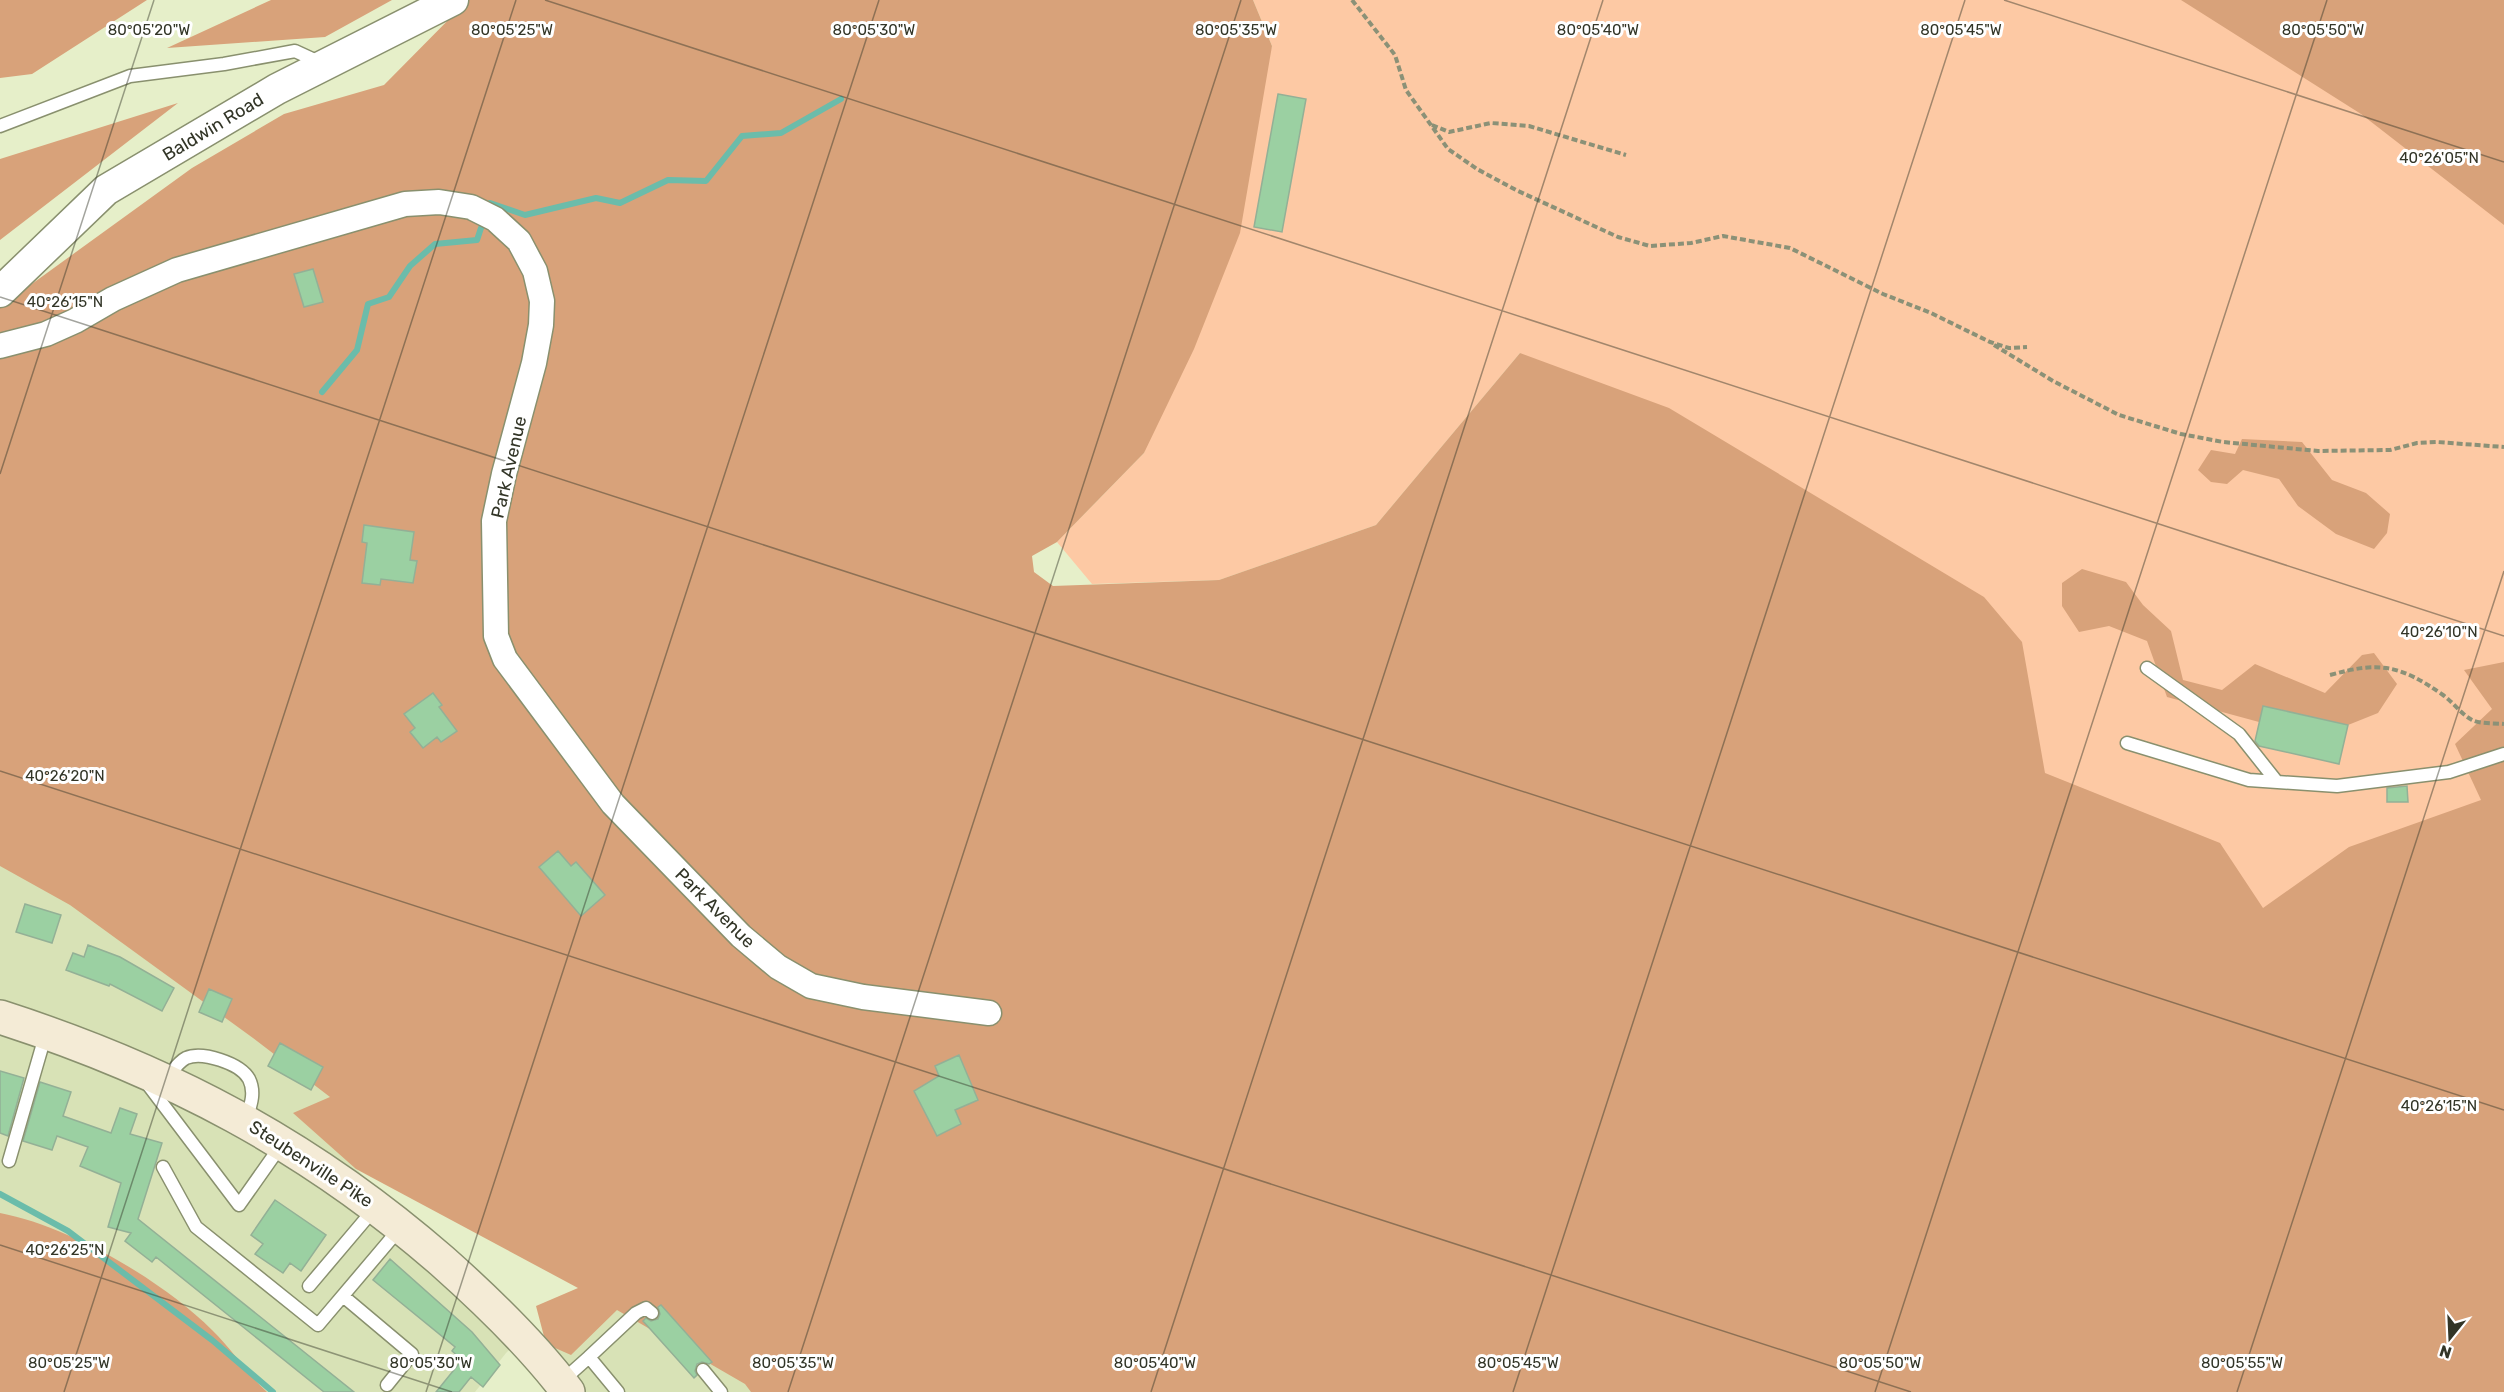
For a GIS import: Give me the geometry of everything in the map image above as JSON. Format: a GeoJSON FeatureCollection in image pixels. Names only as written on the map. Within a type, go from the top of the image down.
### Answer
{"type":"FeatureCollection","features":[{"type":"Feature","properties":{"kind":"main road","name":"Steubenville Pike"},"geometry":{"type":"LineString","coordinates":[[0,1017],[46,1032],[166,1079],[246,1122],[322,1167],[402,1226],[473,1288],[564,1387]]}},
{"type":"Feature","properties":{"kind":"street","name":"Baldwin Road"},"geometry":{"type":"LineString","coordinates":[[0,292],[106,190],[277,89],[453,0]]}},
{"type":"Feature","properties":{"kind":"street","name":"Park Avenue"},"geometry":{"type":"LineString","coordinates":[[0,346],[46,334],[75,321],[112,299],[177,270],[405,204],[439,202],[471,207],[495,219],[519,241],[535,271],[542,301],[541,325],[534,363],[504,474],[494,521],[496,636],[505,659],[613,804],[741,936],[778,967],[811,986],[853,995],[989,1013]]}},
{"type":"Feature","properties":{"kind":"lane"},"geometry":{"type":"LineString","coordinates":[[0,126],[130,76],[225,64],[295,51],[324,65]]}},
{"type":"Feature","properties":{"kind":"lane"},"geometry":{"type":"LineString","coordinates":[[2147,669],[2239,734],[2277,782]]}},
{"type":"Feature","properties":{"kind":"lane"},"geometry":{"type":"LineString","coordinates":[[2127,743],[2249,780],[2337,786],[2449,772],[2504,754]]}},
{"type":"Feature","properties":{"kind":"lane"},"geometry":{"type":"LineString","coordinates":[[9,1161],[46,1032]]}},
{"type":"Feature","properties":{"kind":"lane"},"geometry":{"type":"LineString","coordinates":[[133,1065],[239,1205],[283,1143]]}},
{"type":"Feature","properties":{"kind":"lane"},"geometry":{"type":"LineString","coordinates":[[163,1167],[196,1227],[318,1325],[402,1226]]}},
{"type":"Feature","properties":{"kind":"lane"},"geometry":{"type":"LineString","coordinates":[[309,1286],[375,1207]]}},
{"type":"Feature","properties":{"kind":"lane"},"geometry":{"type":"LineString","coordinates":[[342,1296],[412,1354],[387,1385]]}},
{"type":"Feature","properties":{"kind":"lane"},"geometry":{"type":"LineString","coordinates":[[564,1387],[589,1357],[636,1313],[646,1308],[652,1313]]}},
{"type":"Feature","properties":{"kind":"lane"},"geometry":{"type":"LineString","coordinates":[[589,1357],[618,1392]]}},
{"type":"Feature","properties":{"kind":"lane"},"geometry":{"type":"LineString","coordinates":[[703,1370],[721,1392]]}},
{"type":"Feature","properties":{"kind":"path"},"geometry":{"type":"LineString","coordinates":[[1352,0],[1395,55],[1406,90],[1448,149],[1477,169],[1516,190],[1618,237],[1650,246],[1692,243],[1723,236],[1790,248],[1883,294],[1931,313],[1982,338],[2053,381],[2119,415],[2181,434],[2223,442],[2318,451],[2390,450],[2418,443],[2437,442],[2504,447]]}},
{"type":"Feature","properties":{"kind":"path"},"geometry":{"type":"LineString","coordinates":[[1432,125],[1449,132],[1491,123],[1529,126],[1626,155]]}},
{"type":"Feature","properties":{"kind":"path"},"geometry":{"type":"LineString","coordinates":[[1982,338],[2009,348],[2028,347]]}},
{"type":"Feature","properties":{"kind":"path"},"geometry":{"type":"LineString","coordinates":[[2330,675],[2360,667],[2382,666],[2402,672],[2444,695],[2472,720],[2504,724]]}},
{"type":"Feature","properties":{"kind":"shaded area"},"geometry":{"type":"Polygon","coordinates":[[[0,0],[147,0],[32,74],[0,78],[0,0]]]}},
{"type":"Feature","properties":{"kind":"shaded area"},"geometry":{"type":"Polygon","coordinates":[[[271,0],[392,0],[325,37],[167,48],[271,0]]]}},
{"type":"Feature","properties":{"kind":"shaded area"},"geometry":{"type":"Polygon","coordinates":[[[468,0],[1253,0],[1272,46],[1240,233],[1194,349],[1144,453],[1057,542],[1032,556],[1034,572],[1053,586],[1219,580],[1376,525],[1520,353],[1669,408],[1984,597],[2022,642],[2045,773],[2220,843],[2263,908],[2349,847],[2481,800],[2455,744],[2492,709],[2464,670],[2504,662],[2504,1392],[751,1392],[745,1384],[617,1310],[571,1355],[546,1344],[536,1306],[578,1288],[356,1169],[293,1113],[330,1097],[70,905],[0,866],[0,307],[192,168],[284,114],[384,85],[468,0]]]}},
{"type":"Feature","properties":{"kind":"shaded area"},"geometry":{"type":"Polygon","coordinates":[[[1253,0],[2295,0],[2504,156],[2504,811],[2298,884],[2263,909],[1941,772],[1520,353],[1376,525],[1219,580],[1092,584],[1057,542],[1144,453],[1272,46],[1253,0]]]}},
{"type":"Feature","properties":{"kind":"shaded area"},"geometry":{"type":"Polygon","coordinates":[[[2181,0],[2504,0],[2504,225],[2361,114],[2181,0]]]}},
{"type":"Feature","properties":{"kind":"shaded area"},"geometry":{"type":"Polygon","coordinates":[[[178,103],[0,240],[0,159],[178,103]]]}},
{"type":"Feature","properties":{"kind":"shaded area"},"geometry":{"type":"Polygon","coordinates":[[[2242,439],[2302,442],[2332,480],[2366,493],[2390,514],[2387,533],[2374,549],[2336,534],[2298,506],[2279,479],[2243,470],[2227,484],[2211,482],[2198,470],[2211,450],[2235,454],[2242,439]]]}},
{"type":"Feature","properties":{"kind":"shaded area"},"geometry":{"type":"Polygon","coordinates":[[[2082,569],[2126,582],[2143,605],[2171,631],[2183,680],[2222,690],[2255,664],[2325,693],[2362,655],[2374,653],[2397,684],[2378,713],[2348,725],[2259,722],[2167,697],[2147,641],[2109,626],[2079,632],[2062,606],[2062,583],[2082,569]]]}},
{"type":"Feature","properties":{"kind":"shaded area"},"geometry":{"type":"Polygon","coordinates":[[[0,832],[394,1077],[356,1169],[532,1327],[506,1353],[475,1392],[239,1392],[0,1233],[0,832]]]}},
{"type":"Feature","properties":{"kind":"shaded area"},"geometry":{"type":"Polygon","coordinates":[[[0,1213],[55,1230],[141,1274],[167,1292],[212,1330],[267,1392],[0,1392],[0,1213]]]}},
{"type":"Feature","properties":{"kind":"shaded area"},"geometry":{"type":"Polygon","coordinates":[[[645,1281],[799,1392],[581,1392],[546,1344],[645,1281]]]}},
{"type":"Feature","properties":{"kind":"building"},"geometry":{"type":"Polygon","coordinates":[[[1278,94],[1306,99],[1282,232],[1254,227],[1278,94]]]}},
{"type":"Feature","properties":{"kind":"building"},"geometry":{"type":"Polygon","coordinates":[[[313,269],[323,302],[304,307],[294,274],[313,269]]]}},
{"type":"Feature","properties":{"kind":"building"},"geometry":{"type":"Polygon","coordinates":[[[364,525],[414,532],[410,560],[417,561],[413,583],[381,579],[380,585],[362,583],[367,543],[362,542],[364,525]]]}},
{"type":"Feature","properties":{"kind":"building"},"geometry":{"type":"Polygon","coordinates":[[[433,693],[442,705],[439,707],[457,731],[441,742],[437,737],[423,748],[410,732],[415,728],[404,714],[433,693]]]}},
{"type":"Feature","properties":{"kind":"building"},"geometry":{"type":"Polygon","coordinates":[[[2263,706],[2348,725],[2339,764],[2259,746],[2255,741],[2263,706]]]}},
{"type":"Feature","properties":{"kind":"building"},"geometry":{"type":"Polygon","coordinates":[[[2407,786],[2408,802],[2387,802],[2387,788],[2407,786]]]}},
{"type":"Feature","properties":{"kind":"building"},"geometry":{"type":"Polygon","coordinates":[[[558,851],[571,866],[576,862],[605,895],[581,916],[539,867],[558,851]]]}},
{"type":"Feature","properties":{"kind":"building"},"geometry":{"type":"Polygon","coordinates":[[[25,904],[61,915],[52,943],[16,932],[25,904]]]}},
{"type":"Feature","properties":{"kind":"building"},"geometry":{"type":"Polygon","coordinates":[[[88,945],[120,957],[174,988],[162,1011],[110,984],[109,986],[66,970],[73,953],[84,957],[88,945]]]}},
{"type":"Feature","properties":{"kind":"building"},"geometry":{"type":"Polygon","coordinates":[[[209,989],[232,999],[222,1022],[199,1012],[209,989]]]}},
{"type":"Feature","properties":{"kind":"building"},"geometry":{"type":"Polygon","coordinates":[[[280,1043],[323,1067],[311,1090],[268,1066],[280,1043]]]}},
{"type":"Feature","properties":{"kind":"building"},"geometry":{"type":"Polygon","coordinates":[[[959,1055],[978,1100],[955,1110],[961,1124],[937,1136],[914,1091],[939,1076],[935,1066],[959,1055]]]}},
{"type":"Feature","properties":{"kind":"building"},"geometry":{"type":"Polygon","coordinates":[[[0,1071],[24,1078],[8,1136],[0,1133],[0,1071]]]}},
{"type":"Feature","properties":{"kind":"building"},"geometry":{"type":"Polygon","coordinates":[[[40,1082],[71,1092],[63,1116],[111,1133],[120,1108],[137,1114],[130,1134],[162,1143],[138,1219],[354,1392],[324,1392],[156,1257],[152,1262],[125,1241],[131,1233],[108,1227],[121,1183],[80,1166],[88,1147],[57,1136],[52,1150],[23,1141],[40,1082]]]}},
{"type":"Feature","properties":{"kind":"building"},"geometry":{"type":"Polygon","coordinates":[[[275,1200],[326,1235],[301,1271],[290,1263],[283,1273],[255,1254],[263,1244],[251,1235],[275,1200]]]}},
{"type":"Feature","properties":{"kind":"building"},"geometry":{"type":"Polygon","coordinates":[[[390,1259],[472,1332],[500,1365],[483,1387],[471,1377],[459,1392],[436,1392],[462,1360],[452,1351],[455,1347],[373,1280],[390,1259]]]}},
{"type":"Feature","properties":{"kind":"building"},"geometry":{"type":"Polygon","coordinates":[[[661,1305],[712,1362],[697,1364],[695,1371],[697,1375],[694,1378],[643,1321],[646,1318],[651,1321],[658,1319],[660,1314],[658,1307],[661,1305]]]}},
{"type":"Feature","properties":{"kind":"waterway"},"geometry":{"type":"LineString","coordinates":[[490,203],[525,215],[596,198],[620,203],[668,180],[706,181],[742,136],[781,133],[841,99]]}},
{"type":"Feature","properties":{"kind":"waterway"},"geometry":{"type":"LineString","coordinates":[[322,392],[357,350],[368,304],[389,297],[410,266],[435,244],[477,240],[481,228]]}},
{"type":"Feature","properties":{"kind":"waterway"},"geometry":{"type":"LineString","coordinates":[[0,1194],[68,1231],[212,1340],[273,1392]]}}]}
